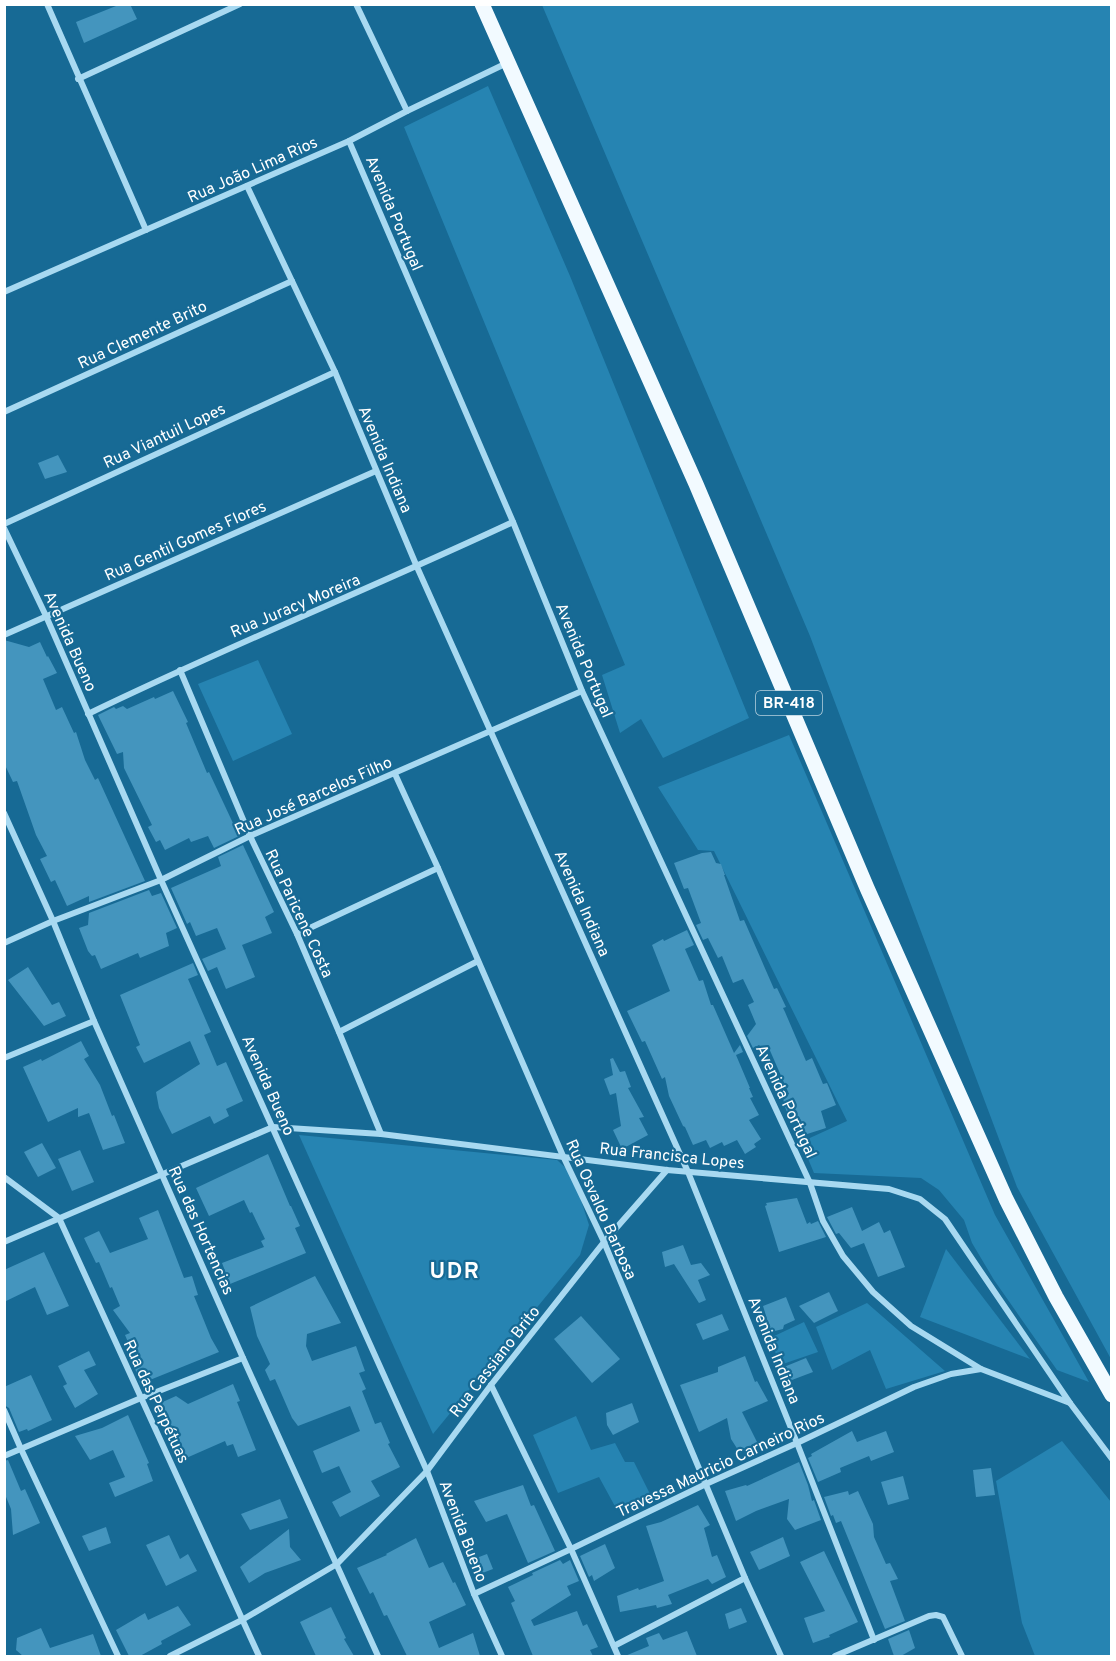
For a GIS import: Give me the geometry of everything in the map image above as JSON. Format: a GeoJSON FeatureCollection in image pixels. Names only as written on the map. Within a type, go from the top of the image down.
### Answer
{"type":"FeatureCollection","features":[{"type":"Feature","properties":{"kind":"main road","name":"BR-418"},"geometry":{"type":"LineString","coordinates":[[482,4],[696,484],[867,888],[1006,1199],[1056,1297],[1112,1395]]}},
{"type":"Feature","properties":{"kind":"street"},"geometry":{"type":"LineString","coordinates":[[47,4],[146,230]]}},
{"type":"Feature","properties":{"kind":"street"},"geometry":{"type":"LineString","coordinates":[[78,79],[240,4]]}},
{"type":"Feature","properties":{"kind":"street"},"geometry":{"type":"LineString","coordinates":[[356,4],[407,111]]}},
{"type":"Feature","properties":{"kind":"street","name":"Rua João Lima Rios"},"geometry":{"type":"LineString","coordinates":[[4,292],[349,141],[507,63]]}},
{"type":"Feature","properties":{"kind":"street","name":"Avenida Portugal"},"geometry":{"type":"LineString","coordinates":[[349,141],[513,522],[582,691],[810,1183],[823,1221],[843,1256],[873,1292],[911,1326],[981,1369],[1070,1403]]}},
{"type":"Feature","properties":{"kind":"street","name":"Avenida Indiana"},"geometry":{"type":"LineString","coordinates":[[247,186],[335,372],[417,567],[688,1172],[874,1640]]}},
{"type":"Feature","properties":{"kind":"street","name":"Rua Clemente Brito"},"geometry":{"type":"LineString","coordinates":[[4,412],[292,281]]}},
{"type":"Feature","properties":{"kind":"street","name":"Rua Viantuil Lopes"},"geometry":{"type":"LineString","coordinates":[[4,526],[335,372]]}},
{"type":"Feature","properties":{"kind":"street","name":"Rua Gentil Gomes Flores"},"geometry":{"type":"LineString","coordinates":[[4,636],[376,471]]}},
{"type":"Feature","properties":{"kind":"street","name":"Rua Juracy Moreira"},"geometry":{"type":"LineString","coordinates":[[88,714],[180,670],[417,567],[513,522]]}},
{"type":"Feature","properties":{"kind":"street","name":"Avenida Bueno"},"geometry":{"type":"LineString","coordinates":[[4,526],[46,616],[160,880],[427,1471],[474,1594],[502,1656]]}},
{"type":"Feature","properties":{"kind":"street","name":"Rua Paricene Costa"},"geometry":{"type":"LineString","coordinates":[[180,670],[250,837],[297,934],[381,1134]]}},
{"type":"Feature","properties":{"kind":"street","name":"Rua José Barcelos Filho"},"geometry":{"type":"LineString","coordinates":[[4,943],[53,921],[160,880],[250,837],[582,691]]}},
{"type":"Feature","properties":{"kind":"street","name":"Rua Osvaldo Barbosa"},"geometry":{"type":"LineString","coordinates":[[395,774],[563,1156],[604,1242],[745,1578],[781,1656]]}},
{"type":"Feature","properties":{"kind":"street","name":"Rua das Hortencias"},"geometry":{"type":"LineString","coordinates":[[4,813],[243,1358],[378,1656]]}},
{"type":"Feature","properties":{"kind":"street"},"geometry":{"type":"LineString","coordinates":[[297,934],[438,868]]}},
{"type":"Feature","properties":{"kind":"street"},"geometry":{"type":"LineString","coordinates":[[339,1032],[478,961]]}},
{"type":"Feature","properties":{"kind":"street"},"geometry":{"type":"LineString","coordinates":[[4,1058],[94,1021]]}},
{"type":"Feature","properties":{"kind":"street"},"geometry":{"type":"LineString","coordinates":[[4,1242],[273,1126]]}},
{"type":"Feature","properties":{"kind":"street","name":"Rua Francisca Lopes"},"geometry":{"type":"LineString","coordinates":[[273,1126],[381,1134],[666,1170],[889,1189],[920,1199],[945,1219],[1070,1403]]}},
{"type":"Feature","properties":{"kind":"street","name":"Rua Cassiano Brito"},"geometry":{"type":"LineString","coordinates":[[170,1656],[242,1620],[337,1564],[427,1471],[491,1385],[604,1242],[666,1170]]}},
{"type":"Feature","properties":{"kind":"street","name":"Rua das Perpétuas"},"geometry":{"type":"LineString","coordinates":[[4,1178],[59,1218],[259,1656]]}},
{"type":"Feature","properties":{"kind":"street"},"geometry":{"type":"LineString","coordinates":[[4,1456],[243,1358]]}},
{"type":"Feature","properties":{"kind":"street","name":"Travessa Mauricio Carneiro Rios"},"geometry":{"type":"LineString","coordinates":[[474,1594],[914,1387],[951,1374],[981,1369]]}},
{"type":"Feature","properties":{"kind":"street"},"geometry":{"type":"LineString","coordinates":[[491,1385],[572,1549],[618,1656]]}},
{"type":"Feature","properties":{"kind":"street"},"geometry":{"type":"LineString","coordinates":[[1070,1403],[1112,1459]]}},
{"type":"Feature","properties":{"kind":"street"},"geometry":{"type":"LineString","coordinates":[[4,1410],[118,1656]]}},
{"type":"Feature","properties":{"kind":"street"},"geometry":{"type":"LineString","coordinates":[[614,1646],[745,1578]]}},
{"type":"Feature","properties":{"kind":"street"},"geometry":{"type":"LineString","coordinates":[[836,1656],[936,1615],[943,1617],[962,1656]]}},
{"type":"Feature","properties":{"kind":"shaded area"},"geometry":{"type":"Polygon","coordinates":[[[542,5],[1111,5],[1111,1359],[1017,1187],[810,636],[542,5]]]}},
{"type":"Feature","properties":{"kind":"shaded area"},"geometry":{"type":"Polygon","coordinates":[[[488,86],[570,276],[749,718],[663,758],[641,719],[620,733],[602,675],[625,665],[404,127],[488,86]]]}},
{"type":"Feature","properties":{"kind":"shaded area"},"geometry":{"type":"Polygon","coordinates":[[[258,660],[292,734],[233,761],[198,684],[258,660]]]}},
{"type":"Feature","properties":{"kind":"shaded area"},"geometry":{"type":"Polygon","coordinates":[[[789,735],[995,1215],[1089,1382],[1057,1370],[994,1280],[972,1243],[964,1220],[939,1190],[921,1178],[814,1173],[801,1142],[847,1121],[714,851],[698,850],[658,787],[789,735]]]}},
{"type":"Feature","properties":{"kind":"shaded area"},"geometry":{"type":"Polygon","coordinates":[[[299,1135],[557,1160],[567,1169],[580,1197],[589,1225],[580,1255],[433,1434],[299,1135]]]}},
{"type":"Feature","properties":{"kind":"shaded area"},"geometry":{"type":"Polygon","coordinates":[[[946,1249],[1030,1359],[920,1317],[946,1249]]]}},
{"type":"Feature","properties":{"kind":"shaded area"},"geometry":{"type":"Polygon","coordinates":[[[867,1303],[945,1371],[886,1389],[870,1350],[832,1370],[816,1327],[867,1303]]]}},
{"type":"Feature","properties":{"kind":"shaded area"},"geometry":{"type":"Polygon","coordinates":[[[804,1322],[818,1352],[780,1365],[770,1338],[804,1322]]]}},
{"type":"Feature","properties":{"kind":"shaded area"},"geometry":{"type":"Polygon","coordinates":[[[576,1416],[591,1450],[615,1443],[625,1462],[634,1462],[651,1496],[617,1510],[599,1477],[558,1493],[533,1435],[576,1416]]]}},
{"type":"Feature","properties":{"kind":"shaded area"},"geometry":{"type":"Polygon","coordinates":[[[1062,1441],[1111,1502],[1111,1656],[1035,1656],[1022,1623],[996,1481],[1062,1441]]]}},
{"type":"Feature","properties":{"kind":"building"},"geometry":{"type":"Polygon","coordinates":[[[121,4],[130,4],[137,19],[84,43],[76,22],[121,4]]]}},
{"type":"Feature","properties":{"kind":"building"},"geometry":{"type":"Polygon","coordinates":[[[58,455],[67,472],[45,479],[38,463],[58,455]]]}},
{"type":"Feature","properties":{"kind":"building"},"geometry":{"type":"Polygon","coordinates":[[[4,640],[29,647],[40,642],[57,673],[43,679],[56,710],[62,707],[74,733],[76,732],[85,760],[95,780],[98,778],[145,881],[89,902],[89,896],[67,906],[55,880],[51,882],[40,859],[47,856],[36,835],[17,781],[13,782],[4,763],[4,640]]]}},
{"type":"Feature","properties":{"kind":"building"},"geometry":{"type":"Polygon","coordinates":[[[173,691],[188,722],[186,723],[207,773],[209,772],[239,836],[214,848],[208,836],[191,842],[189,838],[165,850],[160,840],[156,842],[148,827],[152,825],[124,768],[123,752],[117,754],[98,715],[114,707],[116,709],[123,706],[127,709],[173,691]]]}},
{"type":"Feature","properties":{"kind":"building"},"geometry":{"type":"Polygon","coordinates":[[[243,845],[274,912],[265,917],[272,933],[242,945],[255,977],[226,989],[217,967],[208,971],[202,959],[226,949],[217,928],[196,936],[190,922],[187,924],[171,888],[221,866],[218,857],[243,845]]]}},
{"type":"Feature","properties":{"kind":"building"},"geometry":{"type":"Polygon","coordinates":[[[711,852],[716,863],[721,864],[740,921],[744,920],[774,989],[777,988],[786,1007],[783,1008],[806,1061],[812,1058],[823,1084],[827,1083],[836,1105],[821,1111],[826,1128],[804,1135],[799,1120],[791,1123],[783,1096],[789,1094],[768,1046],[762,1048],[759,1045],[753,1048],[747,1036],[756,1024],[748,1005],[754,1002],[743,979],[733,983],[722,956],[718,958],[708,938],[703,940],[696,925],[701,923],[688,888],[684,889],[674,863],[711,852]]]}},
{"type":"Feature","properties":{"kind":"building"},"geometry":{"type":"Polygon","coordinates":[[[149,890],[152,896],[161,893],[177,928],[166,933],[169,946],[140,958],[138,953],[101,969],[95,955],[92,956],[88,951],[79,928],[88,925],[89,913],[149,890]]]}},
{"type":"Feature","properties":{"kind":"building"},"geometry":{"type":"Polygon","coordinates":[[[687,930],[694,945],[685,949],[699,981],[703,980],[711,1005],[713,1005],[734,1053],[740,1045],[743,1052],[736,1055],[753,1097],[750,1098],[759,1115],[749,1120],[761,1139],[754,1144],[756,1147],[745,1154],[737,1140],[724,1146],[722,1142],[710,1148],[706,1140],[693,1145],[669,1096],[665,1077],[662,1079],[645,1041],[642,1042],[627,1011],[670,991],[652,945],[687,930]]]}},
{"type":"Feature","properties":{"kind":"building"},"geometry":{"type":"Polygon","coordinates":[[[193,963],[198,975],[188,979],[211,1032],[204,1035],[217,1066],[226,1062],[243,1101],[226,1109],[229,1116],[214,1124],[210,1116],[172,1134],[159,1108],[156,1092],[200,1064],[190,1041],[144,1063],[136,1047],[140,1045],[120,995],[193,963]]]}},
{"type":"Feature","properties":{"kind":"building"},"geometry":{"type":"Polygon","coordinates":[[[28,967],[52,1005],[59,1002],[66,1016],[44,1026],[8,980],[28,967]]]}},
{"type":"Feature","properties":{"kind":"building"},"geometry":{"type":"Polygon","coordinates":[[[81,1041],[89,1056],[84,1059],[100,1085],[125,1143],[103,1150],[89,1113],[78,1117],[78,1108],[48,1122],[23,1067],[41,1059],[42,1061],[81,1041]]]}},
{"type":"Feature","properties":{"kind":"building"},"geometry":{"type":"Polygon","coordinates":[[[613,1058],[620,1072],[625,1071],[631,1087],[628,1088],[644,1117],[639,1118],[648,1135],[622,1149],[613,1130],[621,1126],[616,1093],[610,1095],[604,1079],[613,1075],[610,1059],[613,1058]]]}},
{"type":"Feature","properties":{"kind":"building"},"geometry":{"type":"Polygon","coordinates":[[[42,1143],[56,1168],[38,1177],[24,1152],[42,1143]]]}},
{"type":"Feature","properties":{"kind":"building"},"geometry":{"type":"Polygon","coordinates":[[[80,1150],[94,1182],[72,1191],[58,1159],[80,1150]]]}},
{"type":"Feature","properties":{"kind":"building"},"geometry":{"type":"Polygon","coordinates":[[[268,1154],[300,1226],[295,1228],[306,1253],[230,1284],[222,1263],[264,1247],[261,1241],[265,1239],[244,1200],[209,1216],[196,1188],[268,1154]]]}},
{"type":"Feature","properties":{"kind":"building"},"geometry":{"type":"Polygon","coordinates":[[[797,1198],[807,1224],[818,1221],[826,1237],[779,1252],[766,1203],[797,1198]]]}},
{"type":"Feature","properties":{"kind":"building"},"geometry":{"type":"Polygon","coordinates":[[[852,1207],[862,1231],[879,1222],[884,1233],[890,1230],[905,1267],[878,1277],[864,1243],[851,1248],[839,1233],[836,1234],[827,1217],[852,1207]]]}},
{"type":"Feature","properties":{"kind":"building"},"geometry":{"type":"Polygon","coordinates":[[[158,1210],[184,1278],[192,1276],[198,1295],[194,1296],[219,1352],[140,1384],[134,1365],[137,1363],[125,1335],[130,1333],[113,1310],[120,1306],[99,1262],[96,1263],[84,1238],[99,1231],[110,1253],[148,1239],[139,1218],[158,1210]]]}},
{"type":"Feature","properties":{"kind":"building"},"geometry":{"type":"Polygon","coordinates":[[[683,1245],[691,1265],[701,1263],[710,1275],[698,1280],[706,1300],[699,1303],[674,1264],[665,1267],[662,1252],[683,1245]]]}},
{"type":"Feature","properties":{"kind":"building"},"geometry":{"type":"Polygon","coordinates":[[[44,1252],[69,1306],[47,1315],[35,1287],[4,1302],[4,1270],[44,1252]]]}},
{"type":"Feature","properties":{"kind":"building"},"geometry":{"type":"Polygon","coordinates":[[[315,1276],[341,1323],[307,1334],[306,1346],[312,1361],[356,1346],[365,1371],[359,1373],[366,1389],[362,1391],[375,1424],[381,1422],[390,1443],[388,1444],[400,1467],[371,1481],[380,1496],[340,1517],[332,1502],[351,1492],[339,1466],[322,1473],[313,1451],[360,1431],[350,1406],[298,1426],[292,1418],[275,1379],[270,1381],[265,1370],[270,1364],[257,1336],[250,1307],[315,1276]]]}},
{"type":"Feature","properties":{"kind":"building"},"geometry":{"type":"Polygon","coordinates":[[[829,1292],[838,1311],[814,1323],[799,1306],[829,1292]]]}},
{"type":"Feature","properties":{"kind":"building"},"geometry":{"type":"Polygon","coordinates":[[[786,1297],[795,1320],[784,1325],[783,1329],[771,1332],[763,1306],[786,1297]]]}},
{"type":"Feature","properties":{"kind":"building"},"geometry":{"type":"Polygon","coordinates":[[[722,1314],[729,1330],[703,1340],[696,1324],[722,1314]]]}},
{"type":"Feature","properties":{"kind":"building"},"geometry":{"type":"Polygon","coordinates":[[[581,1316],[620,1359],[592,1383],[554,1339],[581,1316]]]}},
{"type":"Feature","properties":{"kind":"building"},"geometry":{"type":"Polygon","coordinates":[[[89,1351],[96,1365],[84,1370],[98,1394],[75,1408],[63,1386],[67,1384],[58,1366],[89,1351]]]}},
{"type":"Feature","properties":{"kind":"building"},"geometry":{"type":"Polygon","coordinates":[[[745,1356],[755,1382],[757,1381],[768,1401],[742,1412],[758,1444],[740,1453],[731,1439],[727,1418],[699,1432],[680,1385],[718,1372],[718,1367],[745,1356]]]}},
{"type":"Feature","properties":{"kind":"building"},"geometry":{"type":"Polygon","coordinates":[[[806,1358],[813,1372],[784,1383],[779,1369],[806,1358]]]}},
{"type":"Feature","properties":{"kind":"building"},"geometry":{"type":"Polygon","coordinates":[[[31,1375],[52,1420],[28,1431],[27,1429],[19,1432],[9,1408],[4,1405],[4,1387],[31,1375]]]}},
{"type":"Feature","properties":{"kind":"building"},"geometry":{"type":"Polygon","coordinates":[[[233,1384],[240,1401],[237,1402],[256,1450],[238,1457],[233,1444],[227,1446],[225,1441],[184,1459],[156,1405],[176,1396],[188,1404],[233,1384]]]}},
{"type":"Feature","properties":{"kind":"building"},"geometry":{"type":"Polygon","coordinates":[[[632,1403],[639,1422],[613,1435],[607,1425],[606,1413],[632,1403]]]}},
{"type":"Feature","properties":{"kind":"building"},"geometry":{"type":"Polygon","coordinates":[[[128,1415],[149,1463],[147,1464],[153,1481],[115,1497],[109,1483],[125,1477],[113,1450],[90,1460],[75,1436],[102,1428],[128,1415]]]}},
{"type":"Feature","properties":{"kind":"building"},"geometry":{"type":"Polygon","coordinates":[[[852,1431],[857,1442],[886,1431],[894,1452],[871,1461],[869,1456],[840,1468],[841,1472],[818,1482],[808,1458],[812,1456],[811,1454],[852,1431]]]}},
{"type":"Feature","properties":{"kind":"building"},"geometry":{"type":"Polygon","coordinates":[[[8,1460],[21,1491],[25,1489],[40,1523],[13,1535],[11,1509],[4,1492],[4,1461],[8,1460]]]}},
{"type":"Feature","properties":{"kind":"building"},"geometry":{"type":"Polygon","coordinates":[[[799,1462],[821,1520],[795,1530],[787,1519],[789,1499],[736,1521],[725,1491],[747,1486],[799,1462]]]}},
{"type":"Feature","properties":{"kind":"building"},"geometry":{"type":"Polygon","coordinates":[[[991,1468],[995,1495],[976,1497],[973,1470],[991,1468]]]}},
{"type":"Feature","properties":{"kind":"building"},"geometry":{"type":"Polygon","coordinates":[[[903,1476],[909,1499],[888,1505],[881,1482],[903,1476]]]}},
{"type":"Feature","properties":{"kind":"building"},"geometry":{"type":"Polygon","coordinates":[[[523,1485],[531,1506],[534,1505],[555,1551],[528,1563],[507,1514],[486,1522],[474,1501],[523,1485]]]}},
{"type":"Feature","properties":{"kind":"building"},"geometry":{"type":"Polygon","coordinates":[[[848,1491],[849,1495],[858,1491],[873,1524],[874,1537],[886,1564],[890,1563],[898,1579],[890,1581],[905,1621],[885,1629],[841,1521],[836,1523],[833,1515],[831,1516],[824,1497],[848,1491]]]}},
{"type":"Feature","properties":{"kind":"building"},"geometry":{"type":"Polygon","coordinates":[[[280,1499],[288,1518],[250,1530],[241,1514],[280,1499]]]}},
{"type":"Feature","properties":{"kind":"building"},"geometry":{"type":"Polygon","coordinates":[[[698,1505],[710,1525],[704,1528],[712,1557],[717,1555],[726,1577],[712,1584],[708,1579],[668,1595],[672,1604],[620,1612],[617,1596],[664,1581],[646,1526],[661,1522],[698,1505]]]}},
{"type":"Feature","properties":{"kind":"building"},"geometry":{"type":"Polygon","coordinates":[[[106,1527],[111,1543],[89,1551],[82,1536],[106,1527]]]}},
{"type":"Feature","properties":{"kind":"building"},"geometry":{"type":"Polygon","coordinates":[[[289,1529],[290,1547],[301,1560],[265,1573],[249,1583],[240,1567],[289,1529]]]}},
{"type":"Feature","properties":{"kind":"building"},"geometry":{"type":"Polygon","coordinates":[[[169,1535],[180,1559],[188,1554],[197,1571],[166,1586],[146,1545],[169,1535]]]}},
{"type":"Feature","properties":{"kind":"building"},"geometry":{"type":"Polygon","coordinates":[[[783,1537],[790,1556],[759,1570],[750,1552],[783,1537]]]}},
{"type":"Feature","properties":{"kind":"building"},"geometry":{"type":"Polygon","coordinates":[[[416,1538],[429,1568],[443,1562],[466,1605],[429,1622],[439,1648],[473,1633],[480,1656],[407,1656],[387,1615],[384,1616],[373,1592],[370,1594],[357,1568],[387,1555],[416,1538]]]}},
{"type":"Feature","properties":{"kind":"building"},"geometry":{"type":"Polygon","coordinates":[[[605,1544],[615,1568],[594,1581],[592,1575],[589,1577],[580,1556],[605,1544]]]}},
{"type":"Feature","properties":{"kind":"building"},"geometry":{"type":"Polygon","coordinates":[[[824,1551],[858,1622],[813,1643],[804,1618],[825,1611],[800,1562],[824,1551]]]}},
{"type":"Feature","properties":{"kind":"building"},"geometry":{"type":"Polygon","coordinates":[[[487,1554],[493,1569],[477,1575],[471,1560],[487,1554]]]}},
{"type":"Feature","properties":{"kind":"building"},"geometry":{"type":"Polygon","coordinates":[[[560,1560],[563,1564],[570,1560],[579,1581],[567,1586],[571,1595],[531,1620],[534,1626],[577,1611],[583,1626],[587,1624],[598,1647],[590,1650],[593,1656],[533,1656],[511,1603],[515,1601],[508,1587],[560,1560]]]}},
{"type":"Feature","properties":{"kind":"building"},"geometry":{"type":"Polygon","coordinates":[[[178,1606],[191,1625],[161,1641],[162,1644],[140,1656],[129,1656],[116,1630],[145,1613],[148,1620],[178,1606]]]}},
{"type":"Feature","properties":{"kind":"building"},"geometry":{"type":"Polygon","coordinates":[[[331,1607],[346,1638],[344,1639],[354,1656],[316,1656],[300,1622],[331,1607]]]}},
{"type":"Feature","properties":{"kind":"building"},"geometry":{"type":"Polygon","coordinates":[[[741,1608],[747,1622],[729,1629],[725,1614],[741,1608]]]}},
{"type":"Feature","properties":{"kind":"building"},"geometry":{"type":"Polygon","coordinates":[[[41,1628],[50,1648],[93,1634],[101,1656],[23,1656],[16,1650],[17,1638],[41,1628]]]}},
{"type":"Feature","properties":{"kind":"building"},"geometry":{"type":"Polygon","coordinates":[[[909,1630],[915,1648],[901,1656],[894,1656],[888,1639],[909,1630]]]}},
{"type":"Feature","properties":{"kind":"building"},"geometry":{"type":"Polygon","coordinates":[[[687,1631],[697,1656],[625,1656],[649,1646],[646,1638],[659,1633],[663,1640],[687,1631]]]}},
{"type":"Feature","properties":{"kind":"district","name":"UDR"},"geometry":{"type":"Point","coordinates":[455,1270]}}]}
